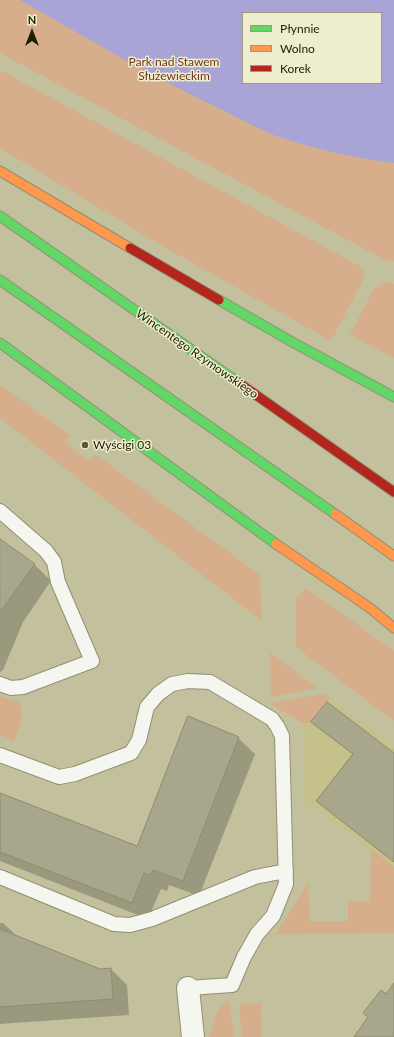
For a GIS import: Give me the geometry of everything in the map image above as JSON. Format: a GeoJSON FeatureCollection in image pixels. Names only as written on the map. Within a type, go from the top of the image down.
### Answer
{"type":"FeatureCollection","features":[{"type":"Feature","properties":{"kind":"main road"},"geometry":{"type":"LineString","coordinates":[[0,171],[171,273],[330,363],[394,397]]}},
{"type":"Feature","properties":{"kind":"main road","name":"Wincentego Rzymowskiego"},"geometry":{"type":"LineString","coordinates":[[0,216],[394,492]]}},
{"type":"Feature","properties":{"kind":"main road"},"geometry":{"type":"LineString","coordinates":[[0,280],[394,556]]}},
{"type":"Feature","properties":{"kind":"main road"},"geometry":{"type":"LineString","coordinates":[[0,343],[277,544],[370,608],[394,628]]}},
{"type":"Feature","properties":{"kind":"main road"},"geometry":{"type":"LineString","coordinates":[[370,608],[394,620]]}},
{"type":"Feature","properties":{"kind":"street"},"geometry":{"type":"LineString","coordinates":[[188,988],[193,1037]]}},
{"type":"Feature","properties":{"kind":"lane"},"geometry":{"type":"LineString","coordinates":[[0,511],[46,551],[54,562],[58,582],[92,661],[23,687],[12,688],[0,684]]}},
{"type":"Feature","properties":{"kind":"lane"},"geometry":{"type":"LineString","coordinates":[[0,755],[59,777],[75,774],[132,753],[140,740],[147,707],[158,694],[172,684],[188,681],[210,682],[272,719],[282,736],[286,884],[272,916],[257,934],[232,984],[188,988]]}},
{"type":"Feature","properties":{"kind":"lane"},"geometry":{"type":"LineString","coordinates":[[0,877],[114,924],[130,925],[152,919],[255,877],[286,871]]}},
{"type":"Feature","properties":{"kind":"shaded area"},"geometry":{"type":"Polygon","coordinates":[[[20,0],[394,0],[394,163],[323,150],[266,132],[120,57],[20,0]]]}},
{"type":"Feature","properties":{"kind":"shaded area"},"geometry":{"type":"Polygon","coordinates":[[[329,698],[394,746],[394,867],[314,806],[305,807],[302,723],[311,722],[329,698]]]}},
{"type":"Feature","properties":{"kind":"green space","name":"Park nad Stawem Służewieckim"},"geometry":{"type":"Polygon","coordinates":[[[0,0],[394,0],[394,261],[385,260],[0,53],[0,0]]]}},
{"type":"Feature","properties":{"kind":"green space"},"geometry":{"type":"Polygon","coordinates":[[[0,70],[363,268],[364,276],[362,282],[331,341],[159,244],[0,148],[0,70]]]}},
{"type":"Feature","properties":{"kind":"green space"},"geometry":{"type":"Polygon","coordinates":[[[387,282],[394,284],[394,358],[350,335],[373,290],[387,282]]]}},
{"type":"Feature","properties":{"kind":"green space"},"geometry":{"type":"Polygon","coordinates":[[[0,385],[71,436],[65,443],[90,461],[96,455],[260,575],[262,621],[0,418],[0,385]]]}},
{"type":"Feature","properties":{"kind":"green space"},"geometry":{"type":"Polygon","coordinates":[[[306,588],[394,651],[394,721],[296,647],[296,599],[306,588]]]}},
{"type":"Feature","properties":{"kind":"green space"},"geometry":{"type":"Polygon","coordinates":[[[270,652],[317,688],[271,697],[270,652]]]}},
{"type":"Feature","properties":{"kind":"green space"},"geometry":{"type":"Polygon","coordinates":[[[324,694],[329,698],[311,722],[302,723],[269,703],[324,694]]]}},
{"type":"Feature","properties":{"kind":"green space"},"geometry":{"type":"Polygon","coordinates":[[[0,696],[20,703],[22,719],[14,741],[0,735],[0,696]]]}},
{"type":"Feature","properties":{"kind":"green space"},"geometry":{"type":"Polygon","coordinates":[[[371,849],[394,867],[394,933],[275,934],[308,882],[310,921],[348,921],[348,901],[370,902],[371,849]]]}},
{"type":"Feature","properties":{"kind":"green space"},"geometry":{"type":"Polygon","coordinates":[[[229,1000],[234,1037],[209,1037],[218,1011],[221,1006],[229,1000]]]}},
{"type":"Feature","properties":{"kind":"green space"},"geometry":{"type":"Polygon","coordinates":[[[261,1003],[262,1037],[242,1037],[239,1007],[241,1004],[261,1003]]]}},
{"type":"Feature","properties":{"kind":"building"},"geometry":{"type":"Polygon","coordinates":[[[0,539],[35,564],[0,612],[0,539]]]}},
{"type":"Feature","properties":{"kind":"building"},"geometry":{"type":"Polygon","coordinates":[[[327,702],[394,753],[394,862],[316,801],[353,754],[311,722],[327,702]]]}},
{"type":"Feature","properties":{"kind":"building"},"geometry":{"type":"Polygon","coordinates":[[[188,716],[239,737],[183,881],[153,870],[150,875],[144,873],[132,903],[0,852],[0,793],[137,846],[188,716]]]}},
{"type":"Feature","properties":{"kind":"building"},"geometry":{"type":"Polygon","coordinates":[[[0,929],[100,969],[111,968],[113,999],[0,1007],[0,929]]]}},
{"type":"Feature","properties":{"kind":"building"},"geometry":{"type":"Polygon","coordinates":[[[394,983],[394,1037],[354,1037],[368,1017],[363,1013],[381,990],[386,994],[394,983]]]}},
{"type":"Feature","properties":{"kind":"traffic: fast"},"geometry":{"type":"LineString","coordinates":[[0,216],[239,383]]}},
{"type":"Feature","properties":{"kind":"traffic: fast"},"geometry":{"type":"LineString","coordinates":[[0,280],[335,514]]}},
{"type":"Feature","properties":{"kind":"traffic: fast"},"geometry":{"type":"LineString","coordinates":[[219,300],[294,343],[394,397]]}},
{"type":"Feature","properties":{"kind":"traffic: fast"},"geometry":{"type":"LineString","coordinates":[[0,343],[276,544]]}},
{"type":"Feature","properties":{"kind":"traffic: slow"},"geometry":{"type":"LineString","coordinates":[[0,171],[130,248]]}},
{"type":"Feature","properties":{"kind":"traffic: slow"},"geometry":{"type":"LineString","coordinates":[[335,514],[394,556]]}},
{"type":"Feature","properties":{"kind":"traffic: slow"},"geometry":{"type":"LineString","coordinates":[[276,544],[370,608],[394,628]]}},
{"type":"Feature","properties":{"kind":"traffic: jam"},"geometry":{"type":"LineString","coordinates":[[130,248],[219,300]]}},
{"type":"Feature","properties":{"kind":"traffic: jam"},"geometry":{"type":"LineString","coordinates":[[239,383],[394,492]]}},
{"type":"Feature","properties":{"kind":"place","name":"Wyścigi 03"},"geometry":{"type":"Point","coordinates":[85,445]}}]}
